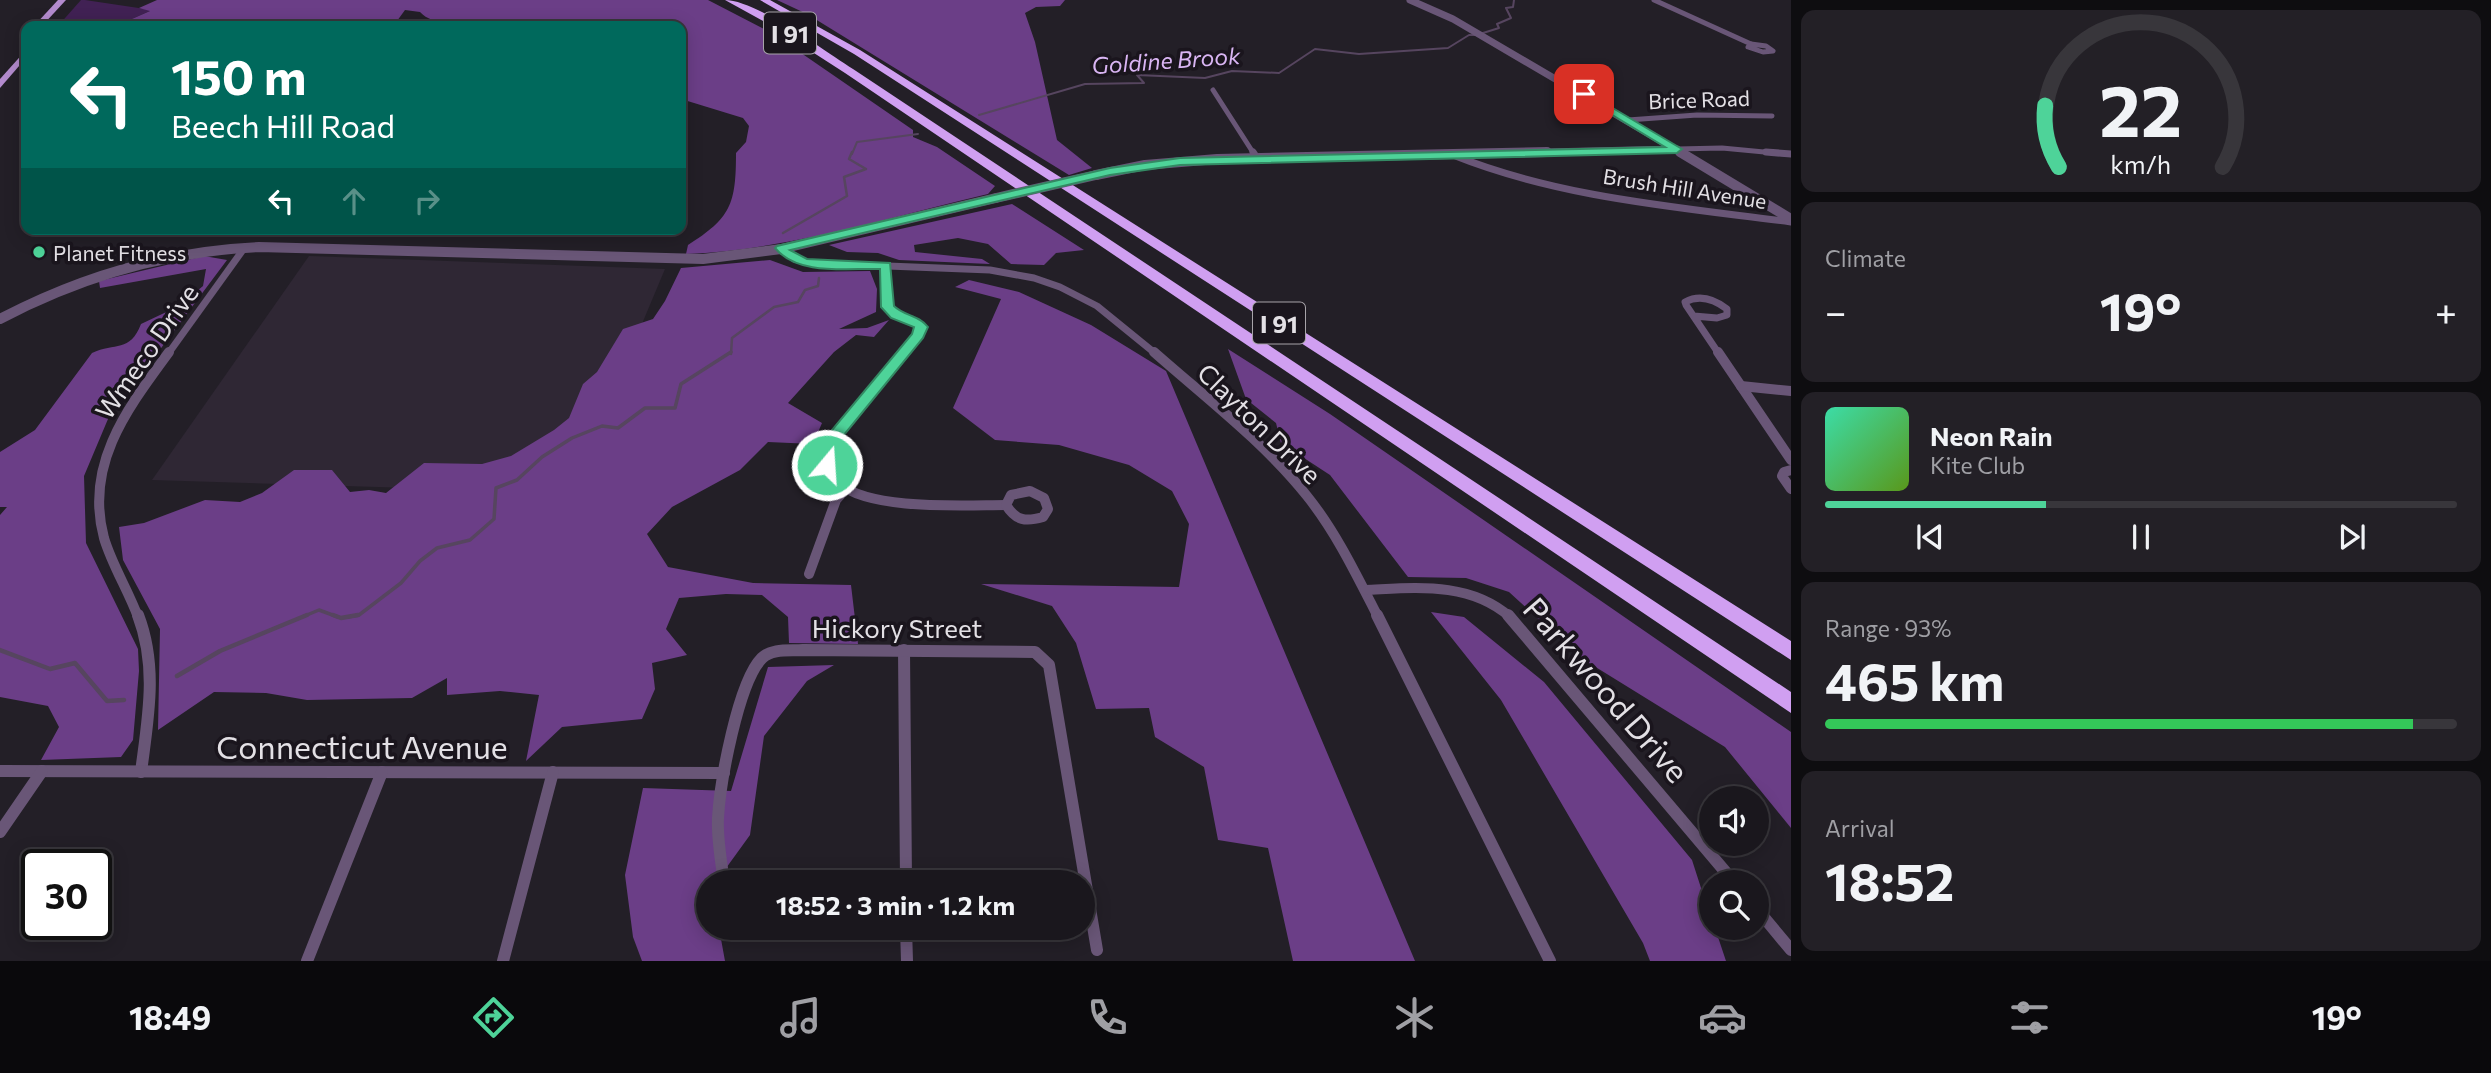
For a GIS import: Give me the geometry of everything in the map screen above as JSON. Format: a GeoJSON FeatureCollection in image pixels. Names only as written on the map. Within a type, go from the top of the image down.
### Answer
{"type":"FeatureCollection","features":[{"type":"Feature","properties":{"kind":"highway","name":"I 91"},"geometry":{"type":"LineString","coordinates":[[729,0],[787,31],[860,79],[1791,704]]}},
{"type":"Feature","properties":{"kind":"highway","name":"I 91"},"geometry":{"type":"LineString","coordinates":[[764,0],[870,60],[1791,652]]}},
{"type":"Feature","properties":{"kind":"main road"},"geometry":{"type":"LineString","coordinates":[[42,21],[61,0]]}},
{"type":"Feature","properties":{"kind":"main road"},"geometry":{"type":"LineString","coordinates":[[53,21],[71,0]]}},
{"type":"Feature","properties":{"kind":"main road"},"geometry":{"type":"LineString","coordinates":[[0,70],[21,46]]}},
{"type":"Feature","properties":{"kind":"main road"},"geometry":{"type":"LineString","coordinates":[[0,85],[21,59]]}},
{"type":"Feature","properties":{"kind":"street"},"geometry":{"type":"LineString","coordinates":[[1410,0],[1459,23],[1628,120],[1791,220]]}},
{"type":"Feature","properties":{"kind":"street"},"geometry":{"type":"LineString","coordinates":[[1654,0],[1751,44]]}},
{"type":"Feature","properties":{"kind":"street"},"geometry":{"type":"LineString","coordinates":[[1213,90],[1257,158]]}},
{"type":"Feature","properties":{"kind":"street","name":"Brice Road"},"geometry":{"type":"LineString","coordinates":[[1628,120],[1683,115],[1772,116]]}},
{"type":"Feature","properties":{"kind":"street"},"geometry":{"type":"LineString","coordinates":[[1677,149],[1722,148],[1791,154]]}},
{"type":"Feature","properties":{"kind":"street","name":"Brush Hill Avenue"},"geometry":{"type":"LineString","coordinates":[[0,319],[62,289],[116,270],[190,253],[245,247],[670,260],[736,256],[1096,175],[1180,161],[1677,149]]}},
{"type":"Feature","properties":{"kind":"street","name":"Brush Hill Avenue"},"geometry":{"type":"LineString","coordinates":[[1453,155],[1488,169],[1620,200],[1791,220]]}},
{"type":"Feature","properties":{"kind":"street","name":"Wmeco Drive"},"geometry":{"type":"LineString","coordinates":[[141,772],[151,690],[148,647],[110,553],[99,508],[100,473],[111,439],[124,414],[245,247]]}},
{"type":"Feature","properties":{"kind":"street","name":"Clayton Drive"},"geometry":{"type":"LineString","coordinates":[[781,248],[791,257],[806,262],[961,268],[1018,274],[1072,292],[1109,314],[1233,420],[1286,470],[1335,535],[1550,961]]}},
{"type":"Feature","properties":{"kind":"street"},"geometry":{"type":"LineString","coordinates":[[886,266],[887,307],[896,315],[918,322],[921,330],[831,443],[827,465],[835,479],[846,489],[872,500],[890,503],[1006,505]]}},
{"type":"Feature","properties":{"kind":"street"},"geometry":{"type":"LineString","coordinates":[[1694,316],[1721,318],[1728,312],[1716,302],[1692,297],[1685,302],[1694,316],[1791,460]]}},
{"type":"Feature","properties":{"kind":"street"},"geometry":{"type":"LineString","coordinates":[[1741,386],[1791,391]]}},
{"type":"Feature","properties":{"kind":"street"},"geometry":{"type":"LineString","coordinates":[[1791,470],[1784,472],[1782,476],[1791,489]]}},
{"type":"Feature","properties":{"kind":"street"},"geometry":{"type":"LineString","coordinates":[[809,574],[836,500],[846,489]]}},
{"type":"Feature","properties":{"kind":"street","name":"Parkwood Drive"},"geometry":{"type":"LineString","coordinates":[[1365,590],[1447,589],[1483,597],[1501,608],[1518,624],[1724,870]]}},
{"type":"Feature","properties":{"kind":"street"},"geometry":{"type":"LineString","coordinates":[[904,650],[906,870]]}},
{"type":"Feature","properties":{"kind":"street","name":"Hickory Street"},"geometry":{"type":"LineString","coordinates":[[724,773],[748,684],[760,660],[774,653],[904,650],[1035,652],[1049,665],[1097,950]]}},
{"type":"Feature","properties":{"kind":"street","name":"Connecticut Avenue"},"geometry":{"type":"LineString","coordinates":[[0,771],[724,773]]}},
{"type":"Feature","properties":{"kind":"street"},"geometry":{"type":"LineString","coordinates":[[0,832],[42,771]]}},
{"type":"Feature","properties":{"kind":"street"},"geometry":{"type":"LineString","coordinates":[[307,961],[382,772]]}},
{"type":"Feature","properties":{"kind":"street"},"geometry":{"type":"LineString","coordinates":[[503,961],[553,772]]}},
{"type":"Feature","properties":{"kind":"street"},"geometry":{"type":"LineString","coordinates":[[723,870],[718,817],[724,773]]}},
{"type":"Feature","properties":{"kind":"street"},"geometry":{"type":"LineString","coordinates":[[1769,923],[1791,950]]}},
{"type":"Feature","properties":{"kind":"street"},"geometry":{"type":"LineString","coordinates":[[906,940],[906,961]]}},
{"type":"Feature","properties":{"kind":"shaded area"},"geometry":{"type":"Polygon","coordinates":[[[81,0],[152,10],[127,21],[62,21],[81,0]]]}},
{"type":"Feature","properties":{"kind":"shaded area"},"geometry":{"type":"Polygon","coordinates":[[[157,0],[708,0],[772,33],[913,130],[913,137],[937,147],[995,186],[988,194],[838,231],[762,246],[686,254],[688,245],[714,226],[728,208],[735,185],[736,153],[746,142],[749,126],[743,118],[686,101],[686,21],[439,21],[420,12],[405,10],[397,21],[127,21],[150,11],[139,8],[157,0]]]}},
{"type":"Feature","properties":{"kind":"shaded area"},"geometry":{"type":"Polygon","coordinates":[[[777,0],[1065,0],[1060,6],[1036,7],[1025,13],[1035,42],[1057,140],[1092,168],[1069,175],[807,14],[777,0]]]}},
{"type":"Feature","properties":{"kind":"shaded area"},"geometry":{"type":"Polygon","coordinates":[[[1012,204],[1084,250],[1056,253],[1044,265],[1011,264],[988,244],[958,238],[914,245],[915,252],[982,259],[990,264],[899,260],[878,253],[847,252],[829,245],[1012,204]]]}},
{"type":"Feature","properties":{"kind":"shaded area"},"geometry":{"type":"Polygon","coordinates":[[[204,256],[227,260],[108,419],[84,476],[86,543],[138,649],[139,671],[133,740],[121,757],[41,760],[59,727],[48,706],[0,697],[0,515],[7,507],[0,507],[0,452],[35,430],[92,353],[127,343],[137,333],[141,324],[179,306],[203,286],[206,269],[100,288],[99,281],[204,256]]]}},
{"type":"Feature","properties":{"kind":"shaded area"},"geometry":{"type":"Polygon","coordinates":[[[309,256],[665,269],[571,493],[152,480],[309,256]]]}},
{"type":"Feature","properties":{"kind":"shaded area"},"geometry":{"type":"Polygon","coordinates":[[[770,260],[803,272],[870,271],[877,289],[876,312],[839,329],[867,328],[889,320],[874,337],[856,335],[834,352],[788,403],[822,423],[813,444],[768,442],[740,470],[672,507],[647,534],[668,567],[753,583],[851,585],[858,644],[789,643],[788,617],[762,595],[726,594],[679,598],[666,629],[687,655],[652,663],[655,689],[642,719],[562,727],[526,761],[539,695],[500,691],[447,695],[447,678],[412,698],[307,700],[266,693],[214,692],[158,730],[160,629],[123,560],[119,527],[144,523],[205,500],[240,502],[262,493],[294,470],[332,470],[350,492],[369,490],[386,493],[424,463],[482,464],[511,456],[569,418],[583,384],[597,372],[623,329],[653,319],[681,268],[770,260]]]}},
{"type":"Feature","properties":{"kind":"shaded area"},"geometry":{"type":"Polygon","coordinates":[[[969,280],[1019,292],[1091,325],[1166,371],[1415,961],[1293,961],[1268,848],[1218,840],[1204,767],[1155,737],[1149,708],[1096,709],[1076,643],[1052,606],[981,584],[1179,587],[1189,524],[1172,491],[1129,465],[1059,445],[995,440],[953,408],[1001,299],[955,287],[969,280]]]}},
{"type":"Feature","properties":{"kind":"shaded area"},"geometry":{"type":"Polygon","coordinates":[[[1228,349],[1330,414],[1791,732],[1791,828],[1769,801],[1769,786],[1757,786],[1725,747],[1581,658],[1509,592],[1466,578],[1408,577],[1330,475],[1281,443],[1276,423],[1246,399],[1228,349]]]}},
{"type":"Feature","properties":{"kind":"shaded area"},"geometry":{"type":"Polygon","coordinates":[[[1431,612],[1464,617],[1544,682],[1692,860],[1699,882],[1699,940],[1719,940],[1726,961],[1650,961],[1643,943],[1501,700],[1431,612]]]}},
{"type":"Feature","properties":{"kind":"shaded area"},"geometry":{"type":"Polygon","coordinates":[[[834,665],[807,681],[764,736],[750,835],[725,870],[696,870],[696,940],[721,940],[725,961],[642,961],[633,937],[625,875],[643,788],[731,791],[768,667],[834,665]]]}},
{"type":"Feature","properties":{"kind":"waterway","name":"Goldine Brook"},"geometry":{"type":"LineString","coordinates":[[1483,33],[1499,28],[1497,24],[1511,18],[1506,8],[1513,7],[1514,0]]}},
{"type":"Feature","properties":{"kind":"waterway","name":"Goldine Brook"},"geometry":{"type":"LineString","coordinates":[[979,115],[1085,84],[1144,83],[1137,75],[1205,78],[1232,71],[1279,73],[1315,49],[1359,54],[1448,48],[1469,35],[1475,35]]}},
{"type":"Feature","properties":{"kind":"waterway","name":"Goldine Brook"},"geometry":{"type":"LineString","coordinates":[[852,154],[857,142],[918,134]]}},
{"type":"Feature","properties":{"kind":"waterway","name":"Goldine Brook"},"geometry":{"type":"LineString","coordinates":[[783,233],[847,196],[844,177],[866,169],[849,159],[852,152]]}},
{"type":"Feature","properties":{"kind":"waterway","name":"Goldine Brook"},"geometry":{"type":"LineString","coordinates":[[731,354],[732,338],[774,307],[798,302],[805,290],[818,286],[819,278]]}},
{"type":"Feature","properties":{"kind":"waterway","name":"Goldine Brook"},"geometry":{"type":"LineString","coordinates":[[348,617],[359,615],[401,583],[420,561],[437,548],[470,540],[494,519],[496,488],[517,480],[542,457],[572,438],[602,426],[618,428],[645,408],[675,408],[681,384],[731,352]]}},
{"type":"Feature","properties":{"kind":"waterway","name":"Goldine Brook"},"geometry":{"type":"LineString","coordinates":[[302,617],[319,610],[338,617]]}},
{"type":"Feature","properties":{"kind":"waterway","name":"Goldine Brook"},"geometry":{"type":"LineString","coordinates":[[177,676],[220,651],[307,615]]}},
{"type":"Feature","properties":{"kind":"waterway","name":"Goldine Brook"},"geometry":{"type":"LineString","coordinates":[[333,615],[341,618],[358,615]]}},
{"type":"Feature","properties":{"kind":"waterway","name":"Goldine Brook"},"geometry":{"type":"LineString","coordinates":[[0,650],[50,669],[75,663],[107,701],[124,700]]}},
{"type":"Feature","properties":{"kind":"place","name":"Planet Fitness"},"geometry":{"type":"Point","coordinates":[39,252]}},
{"type":"Feature","properties":{"kind":"route"},"geometry":{"type":"LineString","coordinates":[[827,465],[832,439],[918,335],[921,327],[918,322],[900,317],[887,307],[886,266],[806,262],[791,257],[781,248],[1110,172],[1180,161],[1677,149],[1584,94]]}}]}
